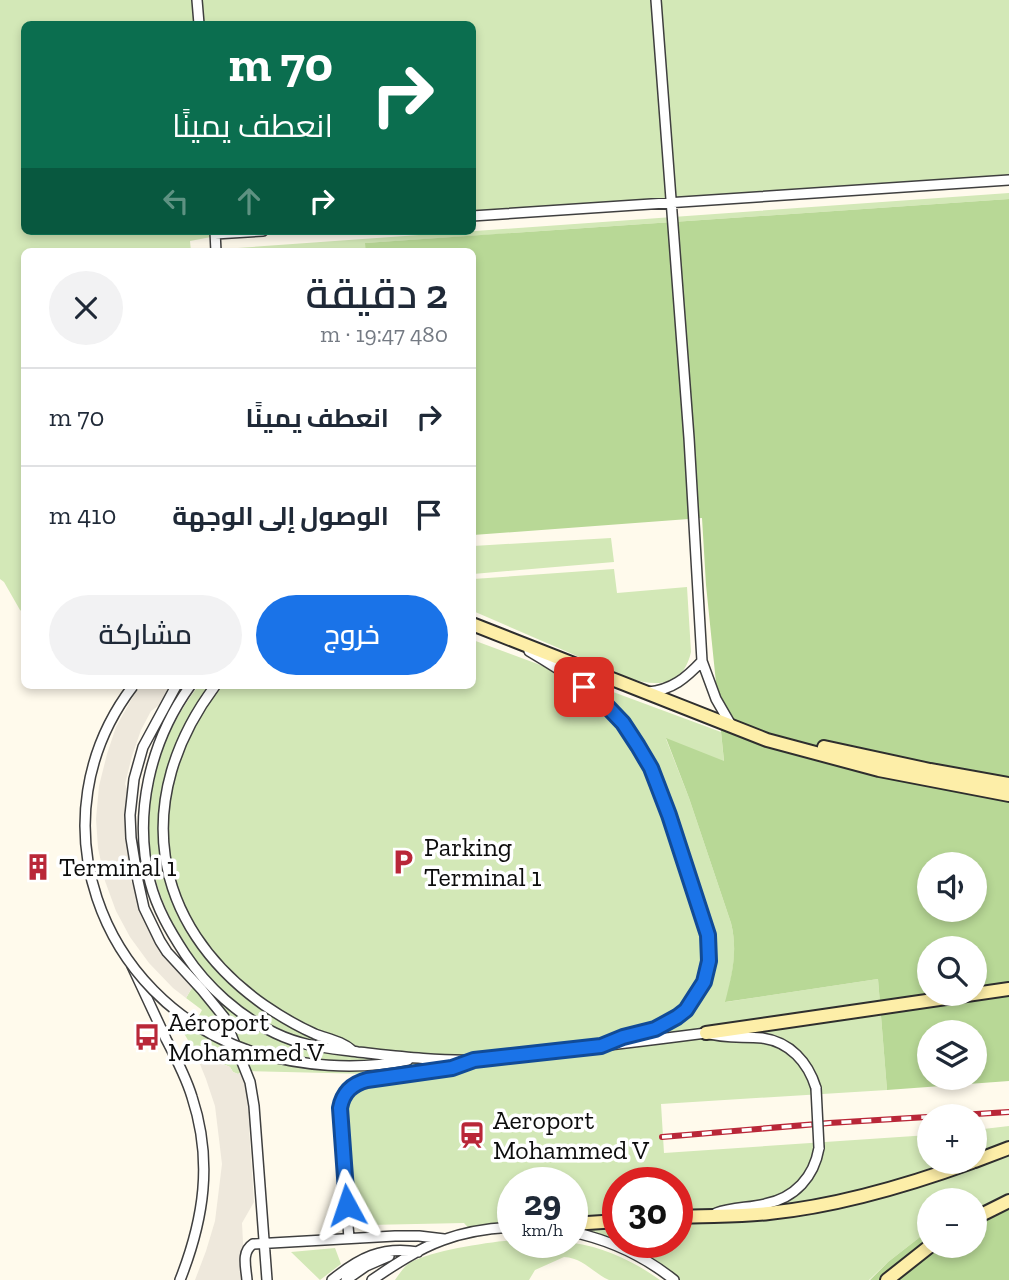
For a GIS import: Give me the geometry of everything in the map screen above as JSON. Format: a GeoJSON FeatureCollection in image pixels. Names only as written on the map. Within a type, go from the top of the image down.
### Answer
{"type":"FeatureCollection","features":[{"type":"Feature","properties":{"kind":"main road"},"geometry":{"type":"LineString","coordinates":[[476,626],[767,740],[879,770],[1009,795]]}},
{"type":"Feature","properties":{"kind":"main road"},"geometry":{"type":"LineString","coordinates":[[767,740],[790,739],[930,770],[1009,784]]}},
{"type":"Feature","properties":{"kind":"main road"},"geometry":{"type":"LineString","coordinates":[[706,1033],[1009,989]]}},
{"type":"Feature","properties":{"kind":"main road"},"geometry":{"type":"LineString","coordinates":[[987,1156],[1009,1148]]}},
{"type":"Feature","properties":{"kind":"main road"},"geometry":{"type":"LineString","coordinates":[[693,1216],[768,1213],[824,1204],[879,1192],[934,1174]]}},
{"type":"Feature","properties":{"kind":"main road"},"geometry":{"type":"LineString","coordinates":[[987,1212],[1009,1201]]}},
{"type":"Feature","properties":{"kind":"main road"},"geometry":{"type":"LineString","coordinates":[[887,1280],[917,1256]]}},
{"type":"Feature","properties":{"kind":"street"},"geometry":{"type":"LineString","coordinates":[[197,0],[199,21]]}},
{"type":"Feature","properties":{"kind":"street"},"geometry":{"type":"LineString","coordinates":[[656,0],[688,425],[702,661],[716,699],[731,725]]}},
{"type":"Feature","properties":{"kind":"street"},"geometry":{"type":"LineString","coordinates":[[476,216],[1009,180]]}},
{"type":"Feature","properties":{"kind":"street"},"geometry":{"type":"LineString","coordinates":[[507,638],[567,674],[601,700],[623,723],[651,768],[708,935],[709,961],[704,982],[686,1010],[655,1029],[601,1046]]}},
{"type":"Feature","properties":{"kind":"street"},"geometry":{"type":"LineString","coordinates":[[645,692],[673,687],[702,661]]}},
{"type":"Feature","properties":{"kind":"street"},"geometry":{"type":"LineString","coordinates":[[131,689],[114,715],[97,754],[87,797],[89,864],[100,907],[110,931],[132,966],[184,1076],[203,1143],[204,1188],[201,1211],[190,1255],[180,1280]]}},
{"type":"Feature","properties":{"kind":"street"},"geometry":{"type":"LineString","coordinates":[[174,689],[143,747],[131,796],[131,838],[141,896],[149,919],[167,952],[205,986],[255,1022],[276,1034],[315,1047],[419,1058],[474,1060],[706,1033],[719,1037],[760,1038],[782,1044],[801,1058],[813,1077],[816,1088],[818,1158],[809,1177],[794,1192],[775,1202],[711,1214]]}},
{"type":"Feature","properties":{"kind":"street"},"geometry":{"type":"LineString","coordinates":[[188,689],[166,728],[152,764],[144,810],[143,838],[153,893],[171,933],[223,1017],[250,1082],[267,1280]]}},
{"type":"Feature","properties":{"kind":"street"},"geometry":{"type":"LineString","coordinates":[[213,689],[183,738],[164,800],[162,839],[168,871],[179,905],[207,953],[236,982],[280,1015],[354,1051]]}},
{"type":"Feature","properties":{"kind":"street"},"geometry":{"type":"LineString","coordinates":[[141,896],[153,893]]}},
{"type":"Feature","properties":{"kind":"street"},"geometry":{"type":"LineString","coordinates":[[132,966],[154,992],[180,1015],[216,1037],[250,1051],[325,1065],[382,1064],[419,1058]]}},
{"type":"Feature","properties":{"kind":"street"},"geometry":{"type":"LineString","coordinates":[[349,1238],[339,1115],[344,1095],[354,1085],[367,1080],[452,1068],[474,1060]]}},
{"type":"Feature","properties":{"kind":"street"},"geometry":{"type":"LineString","coordinates":[[372,1280],[444,1239],[497,1229]]}},
{"type":"Feature","properties":{"kind":"street"},"geometry":{"type":"LineString","coordinates":[[247,1280],[245,1257],[247,1249],[253,1244],[407,1236],[444,1239]]}},
{"type":"Feature","properties":{"kind":"street"},"geometry":{"type":"LineString","coordinates":[[588,1236],[636,1254],[674,1280]]}},
{"type":"Feature","properties":{"kind":"street"},"geometry":{"type":"LineString","coordinates":[[332,1280],[350,1265],[371,1255],[394,1250],[418,1252]]}},
{"type":"Feature","properties":{"kind":"street"},"geometry":{"type":"LineString","coordinates":[[346,1280],[378,1260],[418,1252]]}},
{"type":"Feature","properties":{"kind":"green space"},"geometry":{"type":"Polygon","coordinates":[[[0,0],[1009,0],[1009,176],[476,216],[476,21],[21,21],[21,235],[222,235],[190,241],[191,248],[21,248],[21,611],[0,579],[0,0]]]}},
{"type":"Feature","properties":{"kind":"green space"},"geometry":{"type":"Polygon","coordinates":[[[1009,193],[1009,199],[366,243],[366,248],[237,248],[420,235],[476,235],[476,231],[1009,193]]]}},
{"type":"Feature","properties":{"kind":"green space"},"geometry":{"type":"Polygon","coordinates":[[[1009,199],[1009,1081],[987,1083],[987,1020],[917,1020],[917,1088],[887,1090],[878,979],[725,1002],[734,953],[731,923],[666,738],[724,761],[702,518],[476,535],[476,248],[366,248],[365,243],[1009,199]]]}},
{"type":"Feature","properties":{"kind":"green space"},"geometry":{"type":"Polygon","coordinates":[[[611,538],[614,562],[476,574],[476,546],[611,538]]]}},
{"type":"Feature","properties":{"kind":"green space"},"geometry":{"type":"Polygon","coordinates":[[[614,569],[617,593],[687,587],[691,652],[687,664],[682,672],[667,682],[649,683],[628,678],[476,612],[476,579],[614,569]]]}},
{"type":"Feature","properties":{"kind":"green space"},"geometry":{"type":"Polygon","coordinates":[[[476,641],[721,732],[724,762],[666,739],[731,923],[734,953],[726,1002],[878,979],[887,1090],[661,1104],[664,1153],[917,1136],[917,1174],[987,1174],[987,1129],[1009,1126],[1009,1202],[987,1204],[987,1188],[917,1188],[917,1239],[869,1280],[674,1280],[657,1267],[635,1258],[693,1258],[693,1167],[602,1167],[602,1244],[588,1239],[588,1167],[497,1167],[497,1232],[475,1235],[464,1223],[368,1225],[360,1221],[354,1210],[346,1104],[347,1094],[369,1074],[243,1071],[238,1074],[230,1067],[195,1052],[169,1011],[193,1027],[202,1010],[186,998],[202,971],[179,936],[162,900],[152,864],[148,828],[150,793],[159,757],[175,721],[196,689],[476,689],[476,641]]]}},
{"type":"Feature","properties":{"kind":"green space"},"geometry":{"type":"Polygon","coordinates":[[[1009,1202],[1009,1280],[870,1280],[917,1239],[917,1258],[987,1258],[987,1204],[1009,1202]]]}},
{"type":"Feature","properties":{"kind":"green space"},"geometry":{"type":"Polygon","coordinates":[[[497,1242],[497,1258],[562,1258],[535,1270],[529,1280],[395,1280],[409,1263],[419,1258],[497,1242]]]}},
{"type":"Feature","properties":{"kind":"green space"},"geometry":{"type":"Polygon","coordinates":[[[588,1246],[602,1250],[602,1258],[623,1258],[660,1280],[609,1280],[571,1258],[588,1258],[588,1246]]]}},
{"type":"Feature","properties":{"kind":"green space"},"geometry":{"type":"Polygon","coordinates":[[[335,1248],[341,1264],[320,1280],[291,1252],[335,1248]]]}},
{"type":"Feature","properties":{"kind":"shaded area"},"geometry":{"type":"Polygon","coordinates":[[[138,689],[169,689],[161,704],[151,711],[141,730],[125,784],[129,793],[135,872],[131,881],[151,931],[195,982],[186,998],[149,963],[130,937],[116,911],[105,881],[98,848],[96,819],[99,786],[116,727],[138,689]]]}},
{"type":"Feature","properties":{"kind":"shaded area"},"geometry":{"type":"Polygon","coordinates":[[[195,1052],[230,1067],[238,1074],[243,1071],[247,1080],[252,1116],[249,1128],[254,1202],[242,1223],[245,1280],[195,1280],[215,1221],[222,1164],[215,1106],[195,1052]]]}},
{"type":"Feature","properties":{"kind":"railway"},"geometry":{"type":"LineString","coordinates":[[662,1137],[1009,1112]]}},
{"type":"Feature","properties":{"kind":"place","name":"Parking Terminal 1"},"geometry":{"type":"Point","coordinates":[403,862]}},
{"type":"Feature","properties":{"kind":"place","name":"Terminal 1"},"geometry":{"type":"Point","coordinates":[38,867]}},
{"type":"Feature","properties":{"kind":"place","name":"Aéroport Mohammed V"},"geometry":{"type":"Point","coordinates":[147,1037]}},
{"type":"Feature","properties":{"kind":"place","name":"Aeroport Mohammed V"},"geometry":{"type":"Point","coordinates":[472,1135]}},
{"type":"Feature","properties":{"kind":"route"},"geometry":{"type":"LineString","coordinates":[[347,1205],[340,1108],[344,1095],[354,1085],[367,1080],[458,1067],[474,1060],[601,1046],[655,1029],[677,1017],[693,1001],[704,982],[709,961],[708,935],[651,768],[623,723],[584,687]]}}]}
